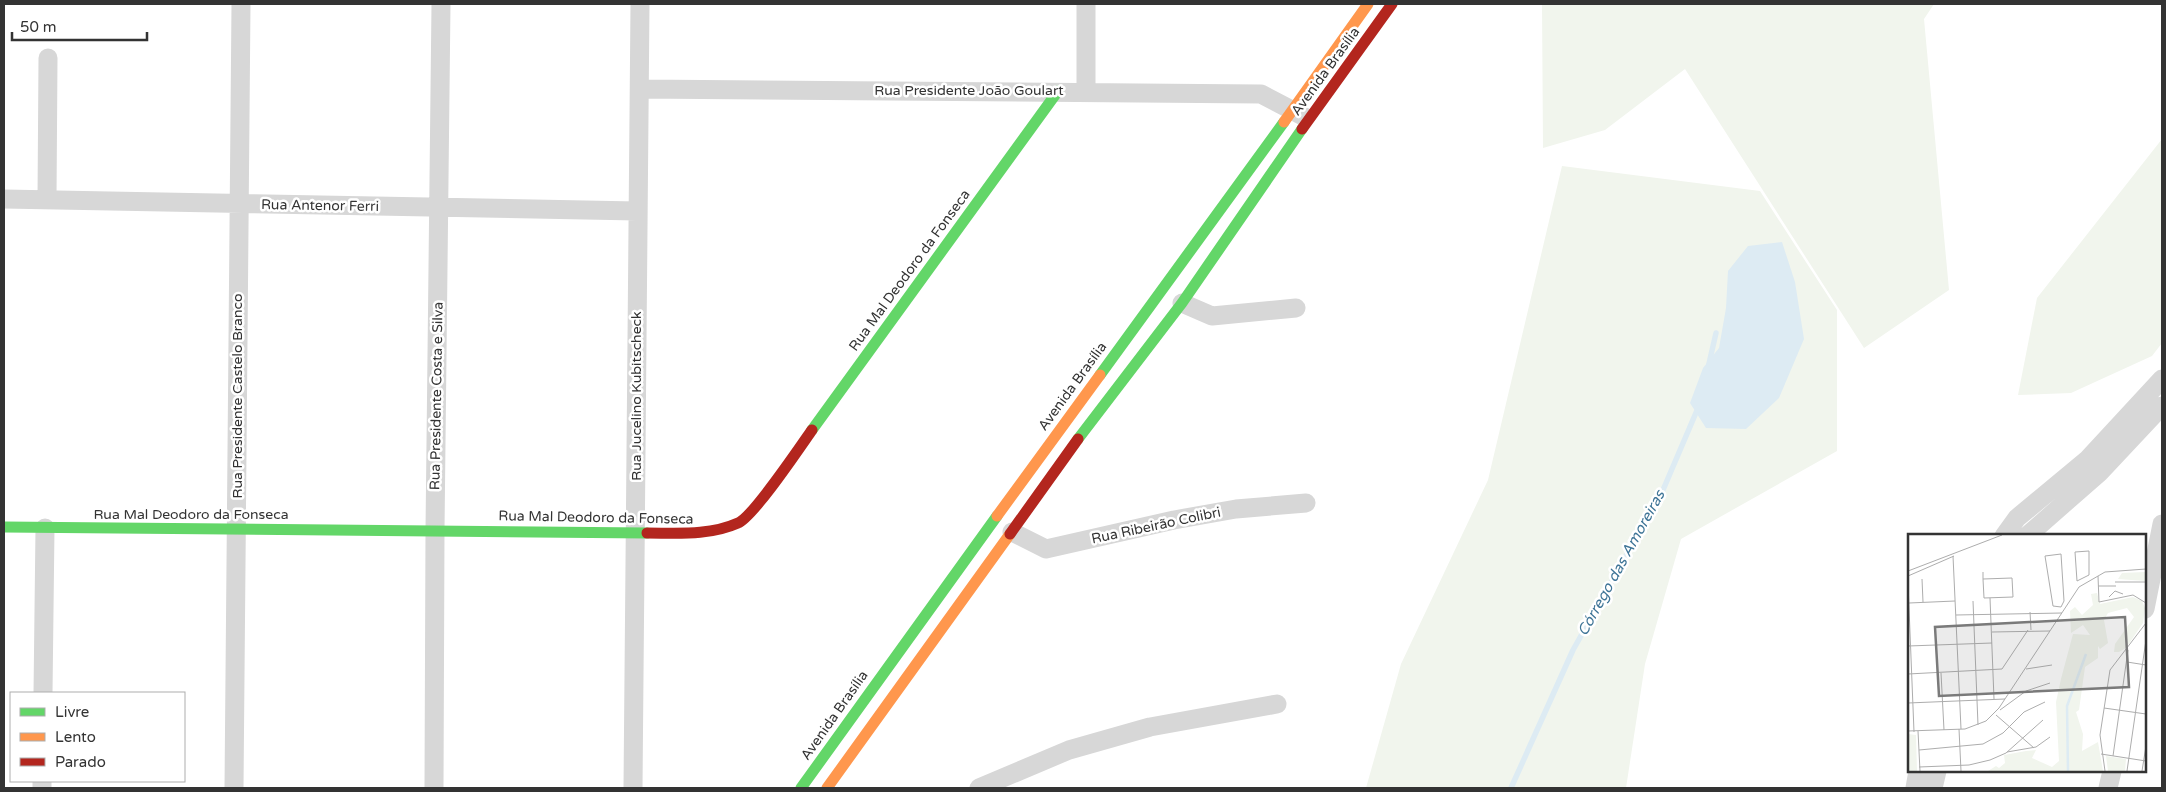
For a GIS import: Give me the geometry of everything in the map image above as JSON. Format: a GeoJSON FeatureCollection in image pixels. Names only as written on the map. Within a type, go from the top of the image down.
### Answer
{"type":"FeatureCollection","features":[{"type":"Feature","properties":{"kind":"main road","name":"Avenida Brasília"},"geometry":{"type":"LineString","coordinates":[[827,788],[1096,414],[1182,303],[1301,115],[1368,4]]}},
{"type":"Feature","properties":{"kind":"main road","name":"Avenida Brasília"},"geometry":{"type":"LineString","coordinates":[[801,788],[986,528],[1301,115],[1392,4]]}},
{"type":"Feature","properties":{"kind":"main road","name":"Rua Mal Deodoro da Fonseca"},"geometry":{"type":"LineString","coordinates":[[4,527],[702,533],[740,523],[765,495],[1058,91]]}},
{"type":"Feature","properties":{"kind":"street","name":"Rua Presidente Castelo Branco"},"geometry":{"type":"LineString","coordinates":[[234,788],[241,4]]}},
{"type":"Feature","properties":{"kind":"street","name":"Rua Presidente Costa e Silva"},"geometry":{"type":"LineString","coordinates":[[434,788],[441,4]]}},
{"type":"Feature","properties":{"kind":"street","name":"Rua Jucelino Kubitscheck"},"geometry":{"type":"LineString","coordinates":[[633,788],[640,4]]}},
{"type":"Feature","properties":{"kind":"street"},"geometry":{"type":"LineString","coordinates":[[1086,4],[1086,91]]}},
{"type":"Feature","properties":{"kind":"street"},"geometry":{"type":"LineString","coordinates":[[47,199],[48,58]]}},
{"type":"Feature","properties":{"kind":"street","name":"Rua Presidente João Goulart"},"geometry":{"type":"LineString","coordinates":[[640,89],[1086,91],[1262,94],[1301,115]]}},
{"type":"Feature","properties":{"kind":"street","name":"Rua Antenor Ferri"},"geometry":{"type":"LineString","coordinates":[[4,199],[637,211]]}},
{"type":"Feature","properties":{"kind":"street"},"geometry":{"type":"LineString","coordinates":[[1182,303],[1212,316],[1296,308]]}},
{"type":"Feature","properties":{"kind":"street"},"geometry":{"type":"LineString","coordinates":[[2005,534],[2017,518],[2088,459],[2162,379]]}},
{"type":"Feature","properties":{"kind":"street"},"geometry":{"type":"LineString","coordinates":[[2029,534],[2100,472],[2162,406]]}},
{"type":"Feature","properties":{"kind":"street","name":"Rua Ribeirão Colibri"},"geometry":{"type":"LineString","coordinates":[[1012,532],[1046,549],[1227,510],[1306,503]]}},
{"type":"Feature","properties":{"kind":"street"},"geometry":{"type":"LineString","coordinates":[[2146,604],[2162,524]]}},
{"type":"Feature","properties":{"kind":"street"},"geometry":{"type":"LineString","coordinates":[[43,692],[45,528]]}},
{"type":"Feature","properties":{"kind":"street"},"geometry":{"type":"LineString","coordinates":[[979,788],[1069,750],[1150,727],[1277,704]]}},
{"type":"Feature","properties":{"kind":"street"},"geometry":{"type":"LineString","coordinates":[[1915,788],[1918,772]]}},
{"type":"Feature","properties":{"kind":"street"},"geometry":{"type":"LineString","coordinates":[[1933,788],[1936,772]]}},
{"type":"Feature","properties":{"kind":"street"},"geometry":{"type":"LineString","coordinates":[[2108,788],[2112,772]]}},
{"type":"Feature","properties":{"kind":"shaded area"},"geometry":{"type":"Polygon","coordinates":[[[1542,4],[1934,4],[1924,19],[1949,290],[1864,348],[1685,69],[1605,130],[1543,148],[1542,4]]]}},
{"type":"Feature","properties":{"kind":"shaded area"},"geometry":{"type":"Polygon","coordinates":[[[2162,139],[2162,343],[2152,356],[2071,393],[2018,395],[2037,298],[2162,139]]]}},
{"type":"Feature","properties":{"kind":"shaded area"},"geometry":{"type":"Polygon","coordinates":[[[1562,166],[1760,191],[1837,310],[1837,451],[1681,539],[1645,664],[1626,788],[1366,788],[1401,664],[1488,480],[1562,166]]]}},
{"type":"Feature","properties":{"kind":"shaded area"},"geometry":{"type":"Polygon","coordinates":[[[1782,242],[1795,282],[1804,339],[1779,398],[1746,429],[1706,428],[1690,403],[1703,368],[1719,348],[1726,308],[1728,271],[1748,246],[1782,242]]]}},
{"type":"Feature","properties":{"kind":"waterway","name":"Córrego das Amoreiras"},"geometry":{"type":"LineString","coordinates":[[1708,368],[1716,333]]}},
{"type":"Feature","properties":{"kind":"waterway","name":"Córrego das Amoreiras"},"geometry":{"type":"LineString","coordinates":[[1511,788],[1573,650],[1663,490],[1698,408]]}},
{"type":"Feature","properties":{"kind":"traffic: fast"},"geometry":{"type":"LineString","coordinates":[[812,430],[1058,91]]}},
{"type":"Feature","properties":{"kind":"traffic: fast"},"geometry":{"type":"LineString","coordinates":[[1100,375],[1284,122]]}},
{"type":"Feature","properties":{"kind":"traffic: fast"},"geometry":{"type":"LineString","coordinates":[[1078,439],[1182,303],[1302,129]]}},
{"type":"Feature","properties":{"kind":"traffic: fast"},"geometry":{"type":"LineString","coordinates":[[801,788],[997,516]]}},
{"type":"Feature","properties":{"kind":"traffic: fast"},"geometry":{"type":"LineString","coordinates":[[4,527],[647,533]]}},
{"type":"Feature","properties":{"kind":"traffic: slow"},"geometry":{"type":"LineString","coordinates":[[1284,122],[1368,4]]}},
{"type":"Feature","properties":{"kind":"traffic: slow"},"geometry":{"type":"LineString","coordinates":[[997,516],[1100,375]]}},
{"type":"Feature","properties":{"kind":"traffic: slow"},"geometry":{"type":"LineString","coordinates":[[827,788],[1010,534]]}},
{"type":"Feature","properties":{"kind":"traffic: jam"},"geometry":{"type":"LineString","coordinates":[[1302,129],[1392,4]]}},
{"type":"Feature","properties":{"kind":"traffic: jam"},"geometry":{"type":"LineString","coordinates":[[647,533],[704,532],[738,523],[745,518],[765,495],[812,430]]}},
{"type":"Feature","properties":{"kind":"traffic: jam"},"geometry":{"type":"LineString","coordinates":[[1010,534],[1078,439]]}}]}
